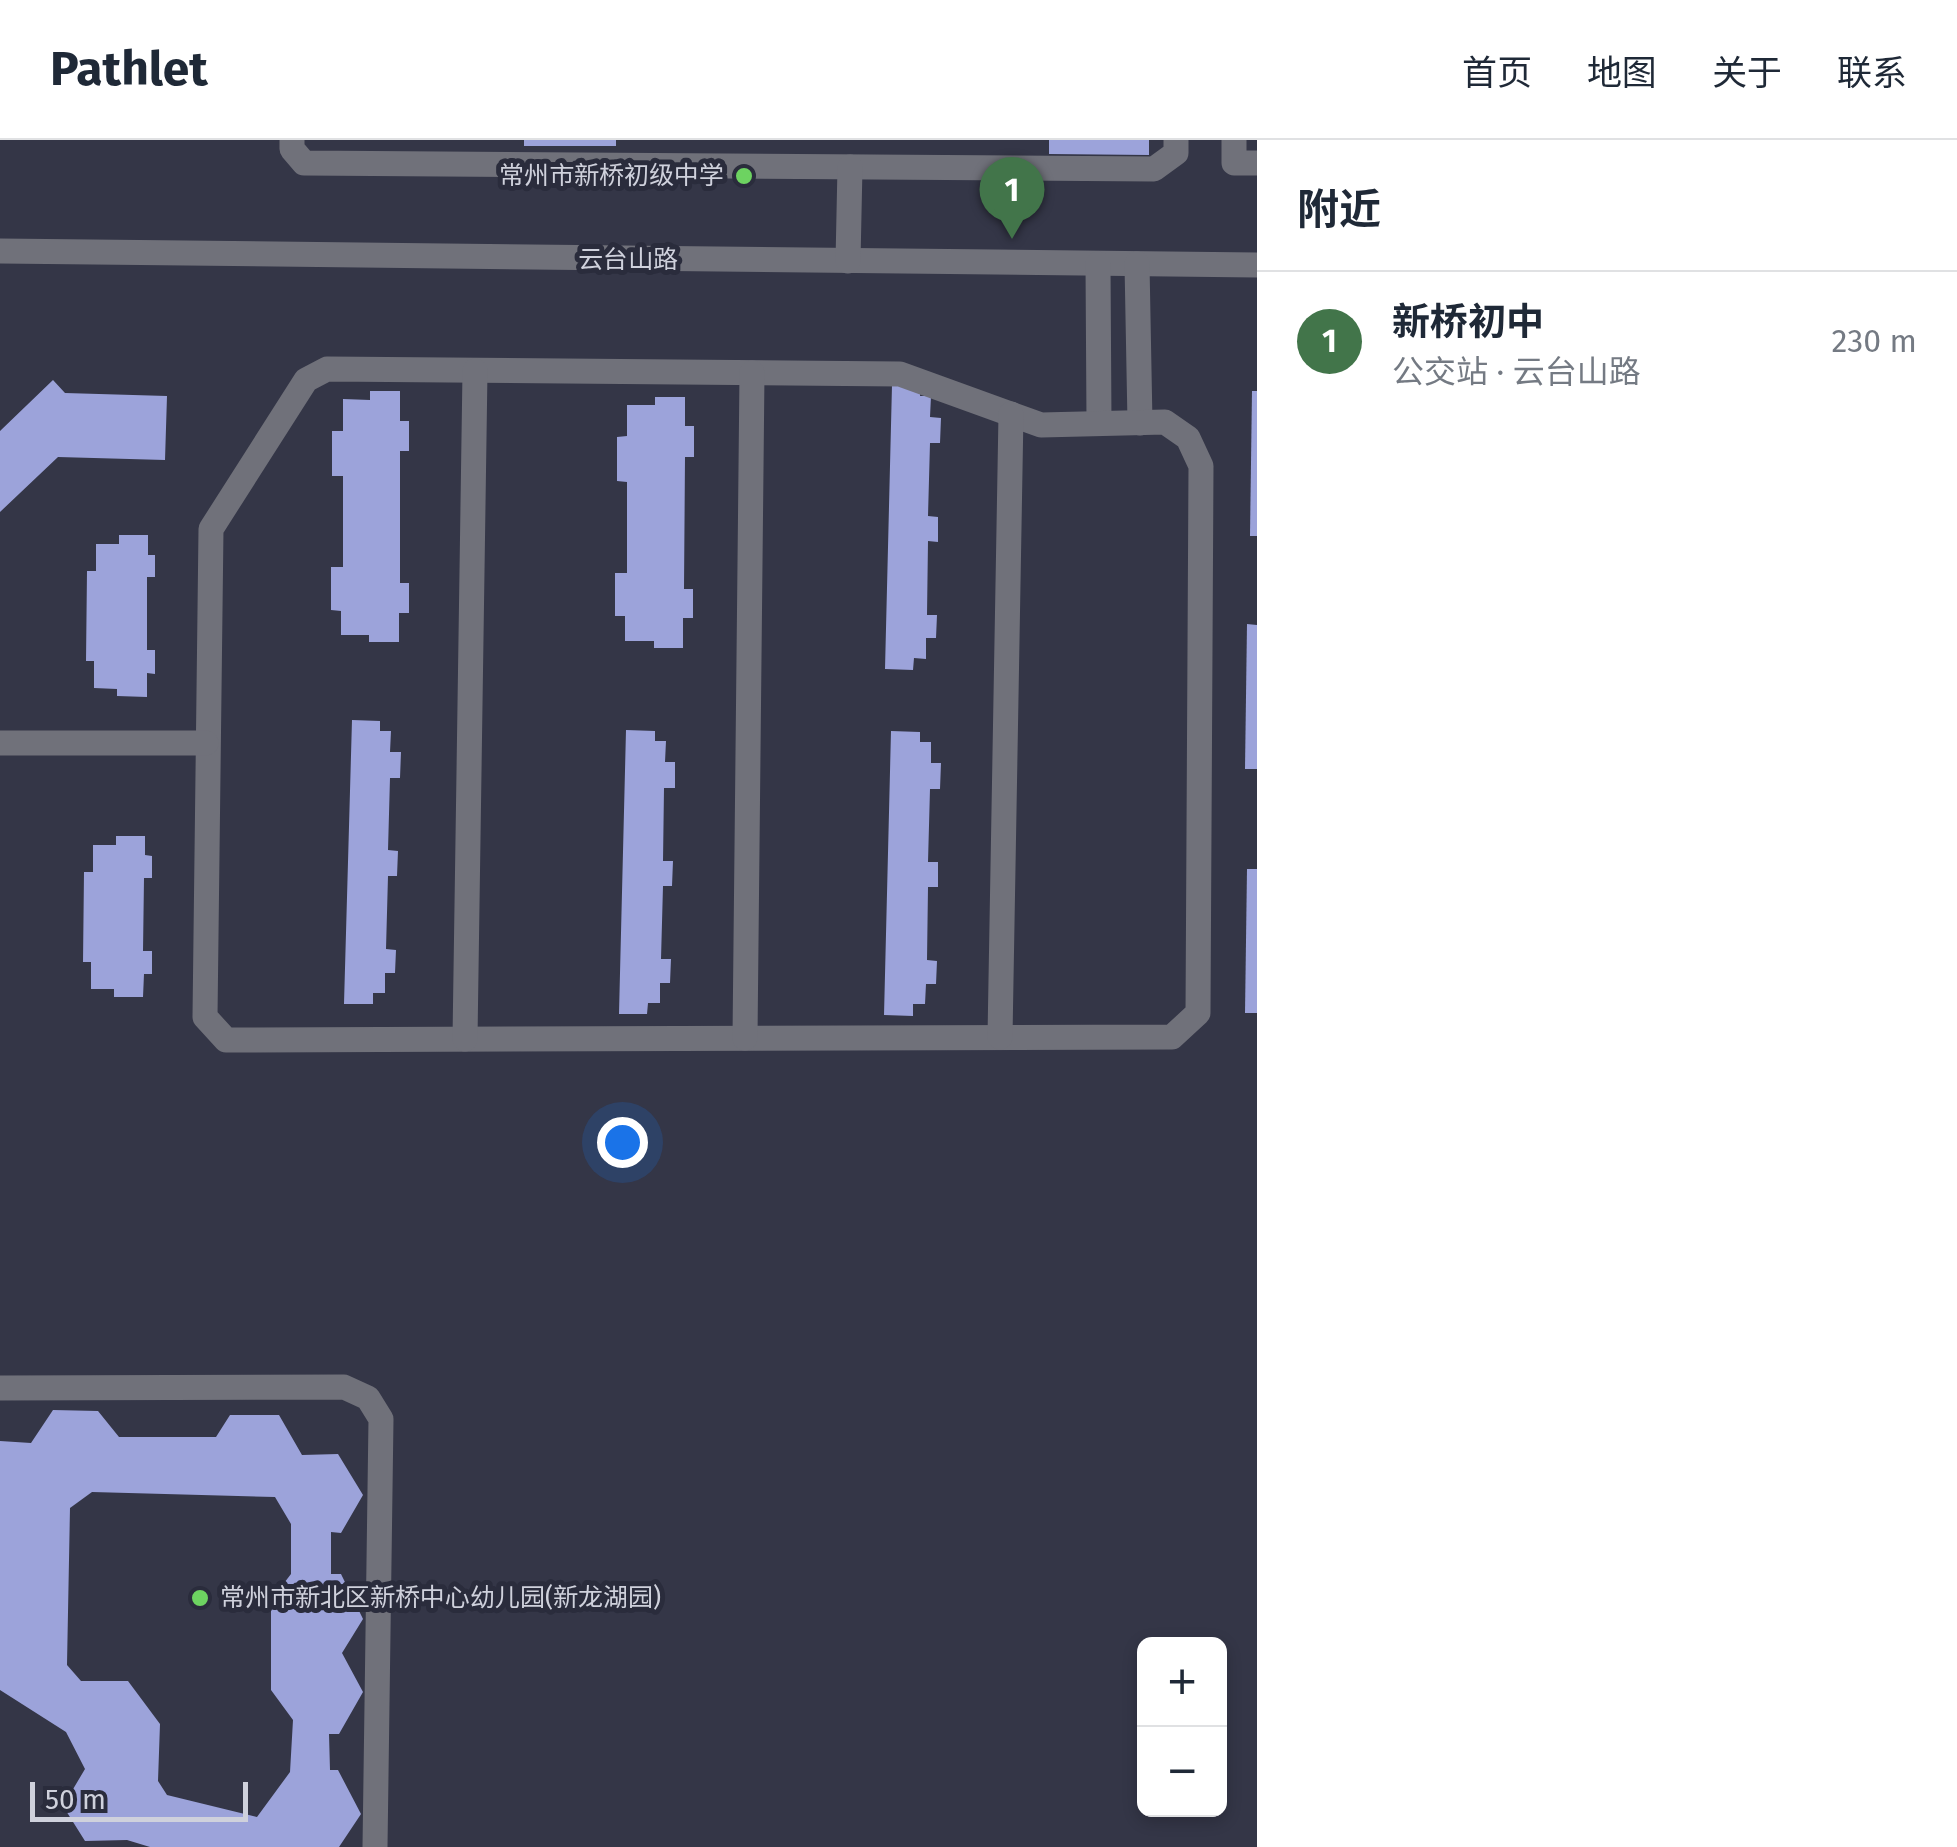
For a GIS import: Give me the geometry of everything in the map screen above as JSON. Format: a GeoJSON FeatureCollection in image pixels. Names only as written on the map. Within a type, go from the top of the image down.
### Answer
{"type":"FeatureCollection","features":[{"type":"Feature","properties":{"kind":"street"},"geometry":{"type":"LineString","coordinates":[[292,140],[292,149],[304,163],[485,152],[850,167],[1154,169],[1176,153],[1176,140]]}},
{"type":"Feature","properties":{"kind":"street"},"geometry":{"type":"LineString","coordinates":[[1234,140],[1234,163],[1257,163]]}},
{"type":"Feature","properties":{"kind":"street"},"geometry":{"type":"LineString","coordinates":[[848,262],[850,167]]}},
{"type":"Feature","properties":{"kind":"street","name":"云台山路"},"geometry":{"type":"LineString","coordinates":[[0,251],[1257,265]]}},
{"type":"Feature","properties":{"kind":"street"},"geometry":{"type":"LineString","coordinates":[[1098,264],[1099,424]]}},
{"type":"Feature","properties":{"kind":"street"},"geometry":{"type":"LineString","coordinates":[[1137,264],[1140,423]]}},
{"type":"Feature","properties":{"kind":"street"},"geometry":{"type":"LineString","coordinates":[[326,369],[900,374],[1011,414],[1041,425],[1165,422],[1188,438],[1201,466],[1198,1013],[1172,1037],[226,1040],[205,1017],[211,529],[306,380],[326,369]]}},
{"type":"Feature","properties":{"kind":"street"},"geometry":{"type":"LineString","coordinates":[[465,1039],[475,371]]}},
{"type":"Feature","properties":{"kind":"street"},"geometry":{"type":"LineString","coordinates":[[745,1038],[752,373]]}},
{"type":"Feature","properties":{"kind":"street"},"geometry":{"type":"LineString","coordinates":[[1000,1037],[1011,414]]}},
{"type":"Feature","properties":{"kind":"street"},"geometry":{"type":"LineString","coordinates":[[0,743],[206,743]]}},
{"type":"Feature","properties":{"kind":"street"},"geometry":{"type":"LineString","coordinates":[[0,1388],[344,1387],[368,1398],[381,1419],[375,1847]]}},
{"type":"Feature","properties":{"kind":"building"},"geometry":{"type":"Polygon","coordinates":[[[524,140],[616,140],[616,146],[524,146],[524,140]]]}},
{"type":"Feature","properties":{"kind":"building"},"geometry":{"type":"Polygon","coordinates":[[[1049,140],[1149,140],[1149,155],[1049,154],[1049,140]]]}},
{"type":"Feature","properties":{"kind":"building"},"geometry":{"type":"Polygon","coordinates":[[[53,380],[65,393],[167,396],[165,460],[58,457],[0,512],[0,431],[53,380]]]}},
{"type":"Feature","properties":{"kind":"building"},"geometry":{"type":"Polygon","coordinates":[[[892,385],[921,386],[920,396],[931,396],[930,417],[941,418],[940,443],[930,443],[928,516],[938,517],[938,542],[928,541],[927,615],[937,615],[936,638],[926,638],[926,659],[914,658],[913,670],[885,669],[892,385]]]}},
{"type":"Feature","properties":{"kind":"building"},"geometry":{"type":"Polygon","coordinates":[[[370,391],[400,391],[400,421],[409,421],[409,451],[400,451],[400,583],[409,583],[409,613],[399,613],[399,642],[369,642],[369,635],[341,635],[341,611],[331,610],[331,567],[343,567],[343,476],[332,476],[332,431],[343,431],[343,399],[370,400],[370,391]]]}},
{"type":"Feature","properties":{"kind":"building"},"geometry":{"type":"Polygon","coordinates":[[[1252,391],[1257,391],[1257,536],[1250,536],[1252,391]]]}},
{"type":"Feature","properties":{"kind":"building"},"geometry":{"type":"Polygon","coordinates":[[[655,397],[685,397],[685,426],[694,426],[694,457],[685,457],[684,589],[693,589],[693,618],[683,618],[683,648],[654,648],[654,641],[625,641],[625,616],[615,616],[615,573],[627,573],[627,482],[617,481],[617,437],[627,436],[627,405],[655,405],[655,397]]]}},
{"type":"Feature","properties":{"kind":"building"},"geometry":{"type":"Polygon","coordinates":[[[119,535],[148,535],[148,555],[155,555],[155,577],[147,577],[147,650],[155,650],[155,674],[147,673],[147,697],[117,696],[117,689],[94,688],[94,661],[86,661],[87,571],[96,571],[96,544],[119,544],[119,535]]]}},
{"type":"Feature","properties":{"kind":"building"},"geometry":{"type":"Polygon","coordinates":[[[1247,624],[1257,625],[1257,769],[1245,769],[1247,624]]]}},
{"type":"Feature","properties":{"kind":"building"},"geometry":{"type":"Polygon","coordinates":[[[352,720],[380,721],[380,731],[391,731],[390,752],[401,752],[400,778],[390,778],[388,850],[398,851],[397,876],[388,876],[386,949],[396,950],[395,973],[385,973],[385,993],[373,993],[373,1004],[344,1004],[352,720]]]}},
{"type":"Feature","properties":{"kind":"building"},"geometry":{"type":"Polygon","coordinates":[[[626,730],[655,731],[655,741],[666,741],[665,762],[675,762],[675,788],[664,788],[663,861],[673,861],[672,886],[663,886],[661,959],[671,959],[670,983],[660,983],[660,1003],[648,1003],[647,1014],[619,1014],[626,730]]]}},
{"type":"Feature","properties":{"kind":"building"},"geometry":{"type":"Polygon","coordinates":[[[891,731],[920,732],[920,742],[931,742],[931,763],[941,763],[940,789],[930,789],[928,862],[938,862],[938,887],[928,887],[927,960],[937,961],[936,984],[926,984],[925,1004],[913,1004],[913,1016],[884,1015],[891,731]]]}},
{"type":"Feature","properties":{"kind":"building"},"geometry":{"type":"Polygon","coordinates":[[[116,836],[145,836],[145,855],[152,856],[152,878],[144,878],[143,951],[152,951],[152,974],[144,974],[143,997],[114,997],[114,989],[91,989],[91,962],[83,962],[84,872],[93,872],[93,845],[116,845],[116,836]]]}},
{"type":"Feature","properties":{"kind":"building"},"geometry":{"type":"Polygon","coordinates":[[[1247,869],[1257,869],[1257,1013],[1245,1013],[1247,869]]]}},
{"type":"Feature","properties":{"kind":"building"},"geometry":{"type":"Polygon","coordinates":[[[53,1410],[98,1411],[119,1437],[216,1437],[230,1415],[279,1415],[302,1455],[338,1454],[363,1495],[341,1533],[331,1532],[331,1574],[341,1574],[363,1619],[342,1653],[363,1692],[339,1734],[329,1734],[330,1770],[338,1770],[361,1814],[339,1847],[150,1847],[127,1840],[85,1841],[63,1806],[85,1769],[66,1732],[0,1690],[0,1441],[31,1443],[53,1410]],[[92,1492],[70,1508],[67,1665],[81,1681],[128,1681],[160,1724],[158,1781],[167,1795],[257,1817],[290,1772],[293,1720],[271,1690],[271,1600],[291,1574],[291,1524],[275,1497],[92,1492]]]}},
{"type":"Feature","properties":{"kind":"place","name":"常州市新桥初级中学"},"geometry":{"type":"Point","coordinates":[744,176]}},
{"type":"Feature","properties":{"kind":"place","name":"新桥初中"},"geometry":{"type":"Point","coordinates":[1012,239]}},
{"type":"Feature","properties":{"kind":"place","name":"常州市新北区新桥中心幼儿园(新龙湖园)"},"geometry":{"type":"Point","coordinates":[200,1598]}}]}
